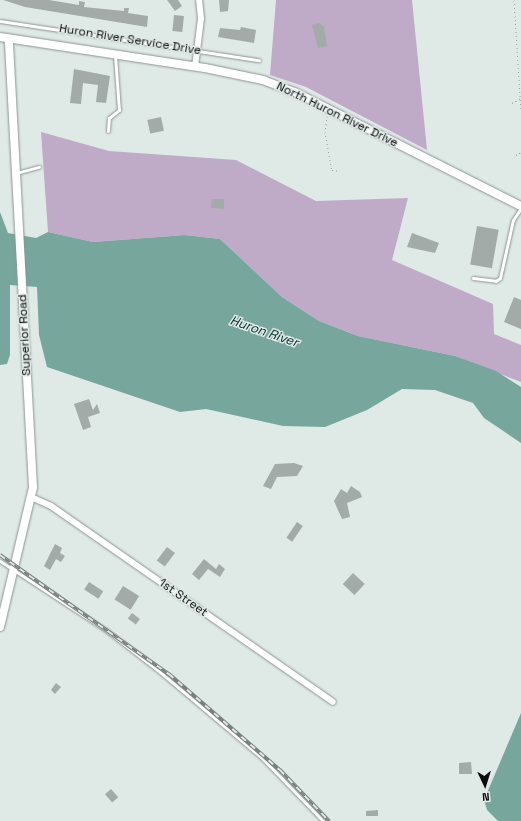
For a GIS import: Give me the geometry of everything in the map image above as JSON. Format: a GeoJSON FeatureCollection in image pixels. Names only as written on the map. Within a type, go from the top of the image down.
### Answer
{"type":"FeatureCollection","features":[{"type":"Feature","properties":{"kind":"main road","name":"North Huron River Drive"},"geometry":{"type":"LineString","coordinates":[[0,37],[195,67],[263,80],[329,110],[521,207]]}},
{"type":"Feature","properties":{"kind":"main road","name":"Superior Road"},"geometry":{"type":"LineString","coordinates":[[0,627],[31,497],[33,462],[9,39]]}},
{"type":"Feature","properties":{"kind":"street"},"geometry":{"type":"LineString","coordinates":[[195,67],[199,0]]}},
{"type":"Feature","properties":{"kind":"street","name":"1st Street"},"geometry":{"type":"LineString","coordinates":[[31,497],[51,506],[333,702]]}},
{"type":"Feature","properties":{"kind":"lane","name":"Huron River Service Drive"},"geometry":{"type":"LineString","coordinates":[[0,20],[259,60]]}},
{"type":"Feature","properties":{"kind":"lane"},"geometry":{"type":"LineString","coordinates":[[108,131],[109,118],[119,110],[115,55]]}},
{"type":"Feature","properties":{"kind":"lane"},"geometry":{"type":"LineString","coordinates":[[16,173],[39,167]]}},
{"type":"Feature","properties":{"kind":"lane"},"geometry":{"type":"LineString","coordinates":[[473,278],[496,281],[500,278],[513,220],[521,207]]}},
{"type":"Feature","properties":{"kind":"lane"},"geometry":{"type":"LineString","coordinates":[[0,561],[107,631],[160,672],[261,757],[323,821]]}},
{"type":"Feature","properties":{"kind":"path"},"geometry":{"type":"LineString","coordinates":[[514,0],[521,111]]}},
{"type":"Feature","properties":{"kind":"path"},"geometry":{"type":"LineString","coordinates":[[512,103],[521,98]]}},
{"type":"Feature","properties":{"kind":"path"},"geometry":{"type":"LineString","coordinates":[[329,110],[325,132],[332,170],[340,171]]}},
{"type":"Feature","properties":{"kind":"path"},"geometry":{"type":"LineString","coordinates":[[516,155],[521,152]]}},
{"type":"Feature","properties":{"kind":"shaded area"},"geometry":{"type":"Polygon","coordinates":[[[276,0],[412,0],[427,150],[306,87],[270,75],[276,0]]]}},
{"type":"Feature","properties":{"kind":"shaded area"},"geometry":{"type":"Polygon","coordinates":[[[41,132],[109,151],[236,160],[316,201],[408,198],[392,260],[493,304],[494,334],[521,345],[521,382],[455,356],[358,336],[319,321],[282,297],[220,239],[185,235],[93,242],[48,232],[41,132]]]}},
{"type":"Feature","properties":{"kind":"water","name":"Huron River"},"geometry":{"type":"Polygon","coordinates":[[[0,212],[8,233],[36,238],[48,232],[93,242],[185,235],[220,239],[282,297],[319,321],[358,336],[455,356],[496,371],[521,387],[521,443],[484,418],[473,403],[435,390],[402,389],[367,410],[325,427],[283,426],[206,409],[180,412],[47,367],[39,335],[37,287],[10,285],[10,355],[7,364],[0,365],[0,212]]]}},
{"type":"Feature","properties":{"kind":"water"},"geometry":{"type":"Polygon","coordinates":[[[521,713],[521,821],[498,821],[487,810],[484,800],[521,713]]]}},
{"type":"Feature","properties":{"kind":"building"},"geometry":{"type":"Polygon","coordinates":[[[3,0],[49,0],[79,5],[79,1],[85,2],[84,7],[124,11],[124,8],[129,8],[128,13],[148,16],[147,27],[25,7],[3,0]]]}},
{"type":"Feature","properties":{"kind":"building"},"geometry":{"type":"Polygon","coordinates":[[[167,0],[178,0],[182,6],[175,11],[167,0]]]}},
{"type":"Feature","properties":{"kind":"building"},"geometry":{"type":"Polygon","coordinates":[[[219,0],[229,0],[228,11],[220,12],[219,0]]]}},
{"type":"Feature","properties":{"kind":"building"},"geometry":{"type":"Polygon","coordinates":[[[174,15],[184,16],[182,32],[172,31],[174,15]]]}},
{"type":"Feature","properties":{"kind":"building"},"geometry":{"type":"Polygon","coordinates":[[[319,23],[324,26],[327,46],[318,48],[312,25],[319,23]]]}},
{"type":"Feature","properties":{"kind":"building"},"geometry":{"type":"Polygon","coordinates":[[[241,27],[256,30],[254,43],[218,37],[220,28],[240,30],[241,27]]]}},
{"type":"Feature","properties":{"kind":"building"},"geometry":{"type":"Polygon","coordinates":[[[74,69],[110,76],[106,103],[96,102],[98,85],[83,83],[81,104],[70,103],[74,69]]]}},
{"type":"Feature","properties":{"kind":"building"},"geometry":{"type":"Polygon","coordinates":[[[161,117],[164,131],[150,134],[147,120],[161,117]]]}},
{"type":"Feature","properties":{"kind":"building"},"geometry":{"type":"Polygon","coordinates":[[[212,199],[224,199],[224,209],[211,208],[212,199]]]}},
{"type":"Feature","properties":{"kind":"building"},"geometry":{"type":"Polygon","coordinates":[[[477,226],[499,230],[492,268],[470,264],[477,226]]]}},
{"type":"Feature","properties":{"kind":"building"},"geometry":{"type":"Polygon","coordinates":[[[412,233],[439,243],[435,253],[407,247],[412,233]]]}},
{"type":"Feature","properties":{"kind":"building"},"geometry":{"type":"Polygon","coordinates":[[[514,297],[521,300],[521,329],[504,322],[514,297]]]}},
{"type":"Feature","properties":{"kind":"building"},"geometry":{"type":"Polygon","coordinates":[[[89,399],[93,410],[97,404],[100,413],[88,417],[91,427],[83,430],[74,404],[89,399]]]}},
{"type":"Feature","properties":{"kind":"building"},"geometry":{"type":"Polygon","coordinates":[[[294,463],[303,466],[297,476],[277,477],[271,489],[263,486],[275,464],[294,463]]]}},
{"type":"Feature","properties":{"kind":"building"},"geometry":{"type":"Polygon","coordinates":[[[351,486],[360,492],[362,497],[347,503],[350,517],[342,519],[334,501],[341,489],[347,493],[351,486]]]}},
{"type":"Feature","properties":{"kind":"building"},"geometry":{"type":"Polygon","coordinates":[[[297,522],[303,526],[292,542],[286,538],[297,522]]]}},
{"type":"Feature","properties":{"kind":"building"},"geometry":{"type":"Polygon","coordinates":[[[55,544],[62,548],[60,553],[65,556],[61,562],[56,559],[50,570],[44,566],[55,544]]]}},
{"type":"Feature","properties":{"kind":"building"},"geometry":{"type":"Polygon","coordinates":[[[167,547],[175,553],[165,567],[157,561],[167,547]]]}},
{"type":"Feature","properties":{"kind":"building"},"geometry":{"type":"Polygon","coordinates":[[[204,559],[216,569],[219,564],[225,569],[220,577],[208,569],[199,580],[192,574],[204,559]]]}},
{"type":"Feature","properties":{"kind":"building"},"geometry":{"type":"Polygon","coordinates":[[[353,573],[365,584],[354,595],[343,584],[353,573]]]}},
{"type":"Feature","properties":{"kind":"building"},"geometry":{"type":"Polygon","coordinates":[[[89,582],[103,591],[98,599],[84,590],[89,582]]]}},
{"type":"Feature","properties":{"kind":"building"},"geometry":{"type":"Polygon","coordinates":[[[123,586],[139,596],[131,610],[115,600],[123,586]]]}},
{"type":"Feature","properties":{"kind":"building"},"geometry":{"type":"Polygon","coordinates":[[[132,613],[140,619],[136,625],[128,619],[132,613]]]}},
{"type":"Feature","properties":{"kind":"building"},"geometry":{"type":"Polygon","coordinates":[[[56,683],[61,687],[55,694],[51,690],[56,683]]]}},
{"type":"Feature","properties":{"kind":"building"},"geometry":{"type":"Polygon","coordinates":[[[471,762],[472,774],[459,774],[459,763],[471,762]]]}},
{"type":"Feature","properties":{"kind":"building"},"geometry":{"type":"Polygon","coordinates":[[[111,789],[118,797],[112,803],[105,794],[111,789]]]}},
{"type":"Feature","properties":{"kind":"building"},"geometry":{"type":"Polygon","coordinates":[[[378,810],[378,816],[366,816],[366,811],[378,810]]]}},
{"type":"Feature","properties":{"kind":"railway"},"geometry":{"type":"LineString","coordinates":[[0,555],[169,674],[280,770],[329,821]]}}]}
